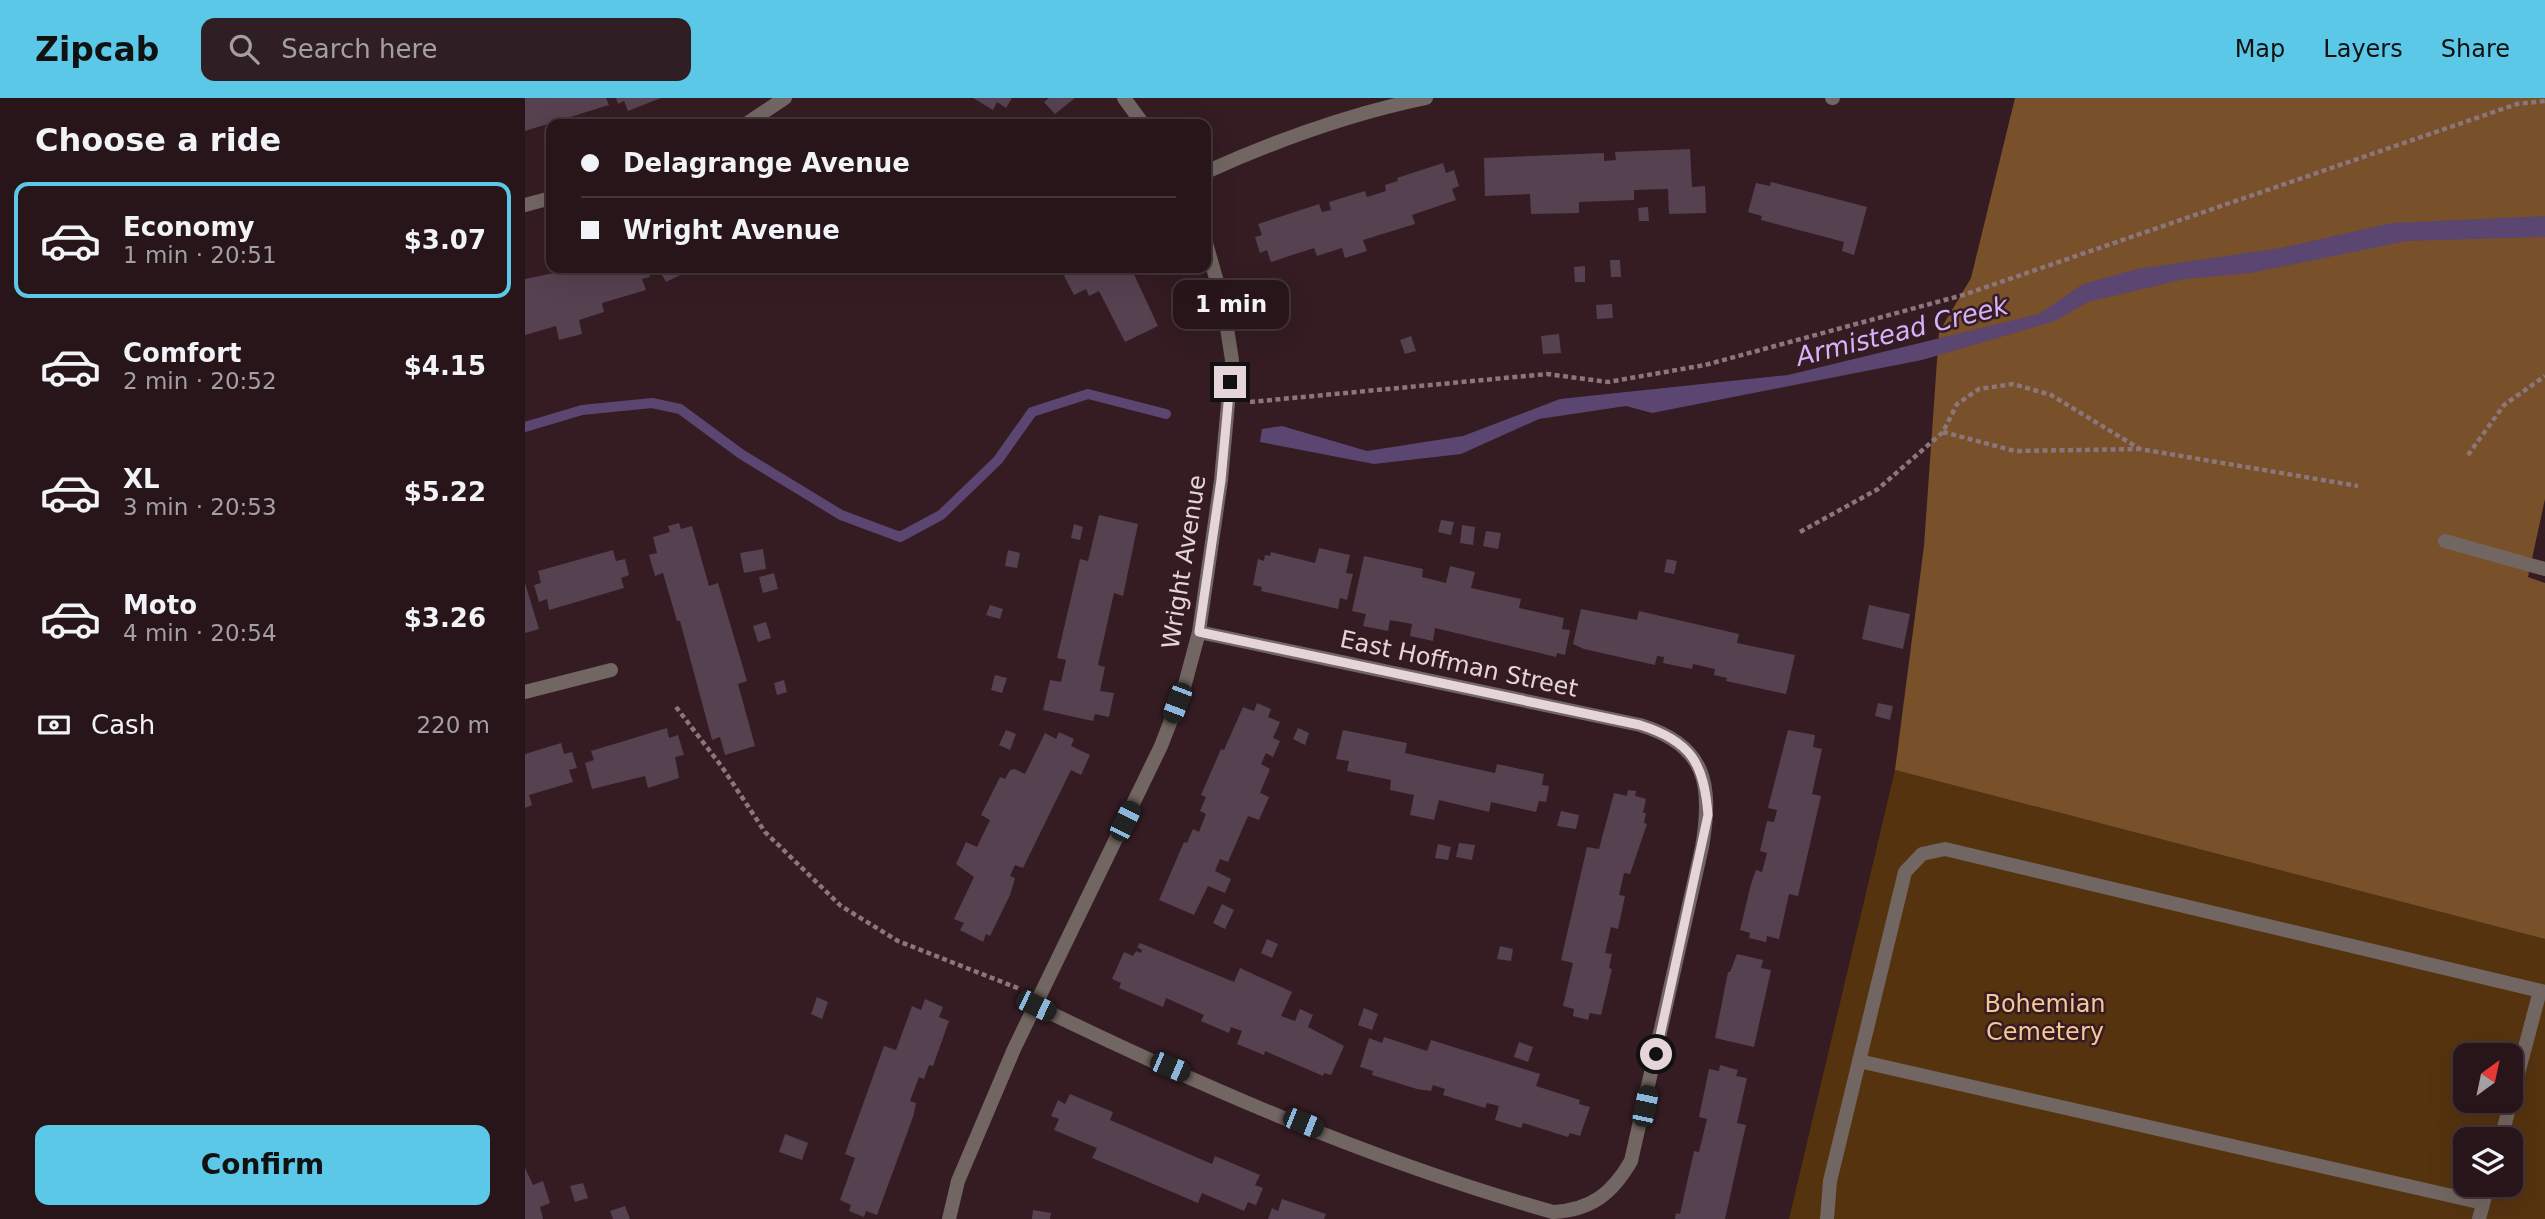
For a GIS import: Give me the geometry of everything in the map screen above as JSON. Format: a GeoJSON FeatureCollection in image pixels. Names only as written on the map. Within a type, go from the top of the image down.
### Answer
{"type":"FeatureCollection","features":[{"type":"Feature","properties":{"kind":"street"},"geometry":{"type":"LineString","coordinates":[[754,119],[785,98]]}},
{"type":"Feature","properties":{"kind":"street"},"geometry":{"type":"LineString","coordinates":[[1124,98],[1139,119]]}},
{"type":"Feature","properties":{"kind":"street"},"geometry":{"type":"LineString","coordinates":[[1211,170],[1260,148],[1332,122],[1426,98]]}},
{"type":"Feature","properties":{"kind":"street"},"geometry":{"type":"LineString","coordinates":[[525,205],[546,199]]}},
{"type":"Feature","properties":{"kind":"street","name":"Wright Avenue"},"geometry":{"type":"LineString","coordinates":[[949,1219],[958,1181],[988,1108],[1161,746],[1185,684],[1199,632],[1229,404],[1232,360],[1228,329],[1211,258]]}},
{"type":"Feature","properties":{"kind":"street"},"geometry":{"type":"LineString","coordinates":[[2445,541],[2545,569]]}},
{"type":"Feature","properties":{"kind":"street","name":"East Hoffman Street"},"geometry":{"type":"LineString","coordinates":[[1038,1001],[1100,1037],[1407,1166],[1553,1212],[1578,1210],[1601,1197],[1620,1181],[1631,1161],[1708,815],[1705,783],[1698,763],[1681,744],[1661,731],[1640,725],[1199,632]]}},
{"type":"Feature","properties":{"kind":"street"},"geometry":{"type":"LineString","coordinates":[[525,692],[611,670]]}},
{"type":"Feature","properties":{"kind":"street"},"geometry":{"type":"LineString","coordinates":[[1827,1219],[1830,1181],[1905,872],[1922,854],[1945,849],[2542,991],[2523,1058]]}},
{"type":"Feature","properties":{"kind":"street"},"geometry":{"type":"LineString","coordinates":[[1859,1061],[2483,1203]]}},
{"type":"Feature","properties":{"kind":"street"},"geometry":{"type":"LineString","coordinates":[[2479,1219],[2485,1197]]}},
{"type":"Feature","properties":{"kind":"path"},"geometry":{"type":"LineString","coordinates":[[1229,404],[1546,373],[1608,382],[1705,365],[1963,295],[2517,104],[2545,101]]}},
{"type":"Feature","properties":{"kind":"path"},"geometry":{"type":"LineString","coordinates":[[2468,455],[2504,405],[2545,376]]}},
{"type":"Feature","properties":{"kind":"path"},"geometry":{"type":"LineString","coordinates":[[1800,532],[1878,489],[1944,432],[1957,404],[1979,389],[2013,384],[2051,395],[2140,449]]}},
{"type":"Feature","properties":{"kind":"path"},"geometry":{"type":"LineString","coordinates":[[1944,432],[2015,451],[2140,449],[2358,486]]}},
{"type":"Feature","properties":{"kind":"path"},"geometry":{"type":"LineString","coordinates":[[675,706],[722,767],[765,832],[841,906],[898,941],[1038,1001]]}},
{"type":"Feature","properties":{"kind":"green space","name":"Bohemian Cemetery"},"geometry":{"type":"Polygon","coordinates":[[[1895,770],[2545,939],[2545,1219],[1789,1219],[1895,770]]]}},
{"type":"Feature","properties":{"kind":"shaded area"},"geometry":{"type":"Polygon","coordinates":[[[2015,98],[2545,98],[2545,499],[2528,577],[2545,583],[2545,939],[1895,770],[1924,546],[1939,332],[1971,278],[2015,98]]]}},
{"type":"Feature","properties":{"kind":"shaded area"},"geometry":{"type":"Polygon","coordinates":[[[2545,216],[2545,237],[2407,241],[2250,273],[2185,279],[2088,302],[2055,321],[1922,360],[1652,413],[1626,406],[1539,419],[1461,454],[1374,464],[1260,442],[1262,429],[1282,426],[1367,451],[1463,436],[1560,399],[1788,375],[2039,314],[2083,284],[2137,269],[2281,248],[2392,223],[2545,216]]]}},
{"type":"Feature","properties":{"kind":"building"},"geometry":{"type":"Polygon","coordinates":[[[525,98],[606,98],[609,105],[564,119],[546,119],[546,124],[525,131],[525,98]]]}},
{"type":"Feature","properties":{"kind":"building"},"geometry":{"type":"Polygon","coordinates":[[[616,98],[661,98],[628,111],[624,101],[618,104],[616,98]]]}},
{"type":"Feature","properties":{"kind":"building"},"geometry":{"type":"Polygon","coordinates":[[[973,98],[1012,98],[1006,108],[997,102],[993,110],[973,98]]]}},
{"type":"Feature","properties":{"kind":"building"},"geometry":{"type":"Polygon","coordinates":[[[1049,98],[1075,98],[1055,114],[1044,102],[1049,98]]]}},
{"type":"Feature","properties":{"kind":"building"},"geometry":{"type":"Polygon","coordinates":[[[1690,149],[1692,187],[1705,186],[1706,213],[1669,214],[1668,189],[1634,190],[1634,200],[1579,202],[1579,213],[1531,214],[1530,194],[1485,196],[1484,158],[1604,153],[1604,161],[1616,160],[1615,152],[1690,149]]]}},
{"type":"Feature","properties":{"kind":"building"},"geometry":{"type":"Polygon","coordinates":[[[1443,163],[1446,173],[1454,170],[1459,186],[1452,189],[1456,200],[1412,215],[1415,224],[1363,240],[1367,251],[1345,258],[1342,248],[1317,256],[1314,248],[1271,262],[1267,250],[1260,253],[1255,237],[1262,235],[1258,224],[1319,204],[1322,212],[1331,210],[1329,202],[1365,191],[1367,197],[1386,191],[1385,185],[1398,181],[1397,178],[1443,163]]]}},
{"type":"Feature","properties":{"kind":"building"},"geometry":{"type":"Polygon","coordinates":[[[1771,182],[1867,207],[1854,255],[1842,251],[1844,242],[1761,220],[1762,216],[1748,212],[1756,183],[1770,186],[1771,182]]]}},
{"type":"Feature","properties":{"kind":"building"},"geometry":{"type":"Polygon","coordinates":[[[1648,207],[1649,221],[1639,221],[1638,208],[1648,207]]]}},
{"type":"Feature","properties":{"kind":"building"},"geometry":{"type":"Polygon","coordinates":[[[1610,260],[1620,260],[1621,277],[1611,277],[1610,260]]]}},
{"type":"Feature","properties":{"kind":"building"},"geometry":{"type":"Polygon","coordinates":[[[1585,266],[1585,282],[1575,282],[1574,267],[1585,266]]]}},
{"type":"Feature","properties":{"kind":"building"},"geometry":{"type":"Polygon","coordinates":[[[554,273],[649,273],[650,277],[642,279],[646,290],[602,303],[604,312],[579,320],[582,334],[559,340],[556,326],[525,335],[525,279],[554,273]]]}},
{"type":"Feature","properties":{"kind":"building"},"geometry":{"type":"Polygon","coordinates":[[[661,273],[685,273],[666,282],[661,273]]]}},
{"type":"Feature","properties":{"kind":"building"},"geometry":{"type":"Polygon","coordinates":[[[1068,273],[1133,273],[1158,326],[1125,342],[1099,291],[1089,296],[1086,289],[1074,295],[1064,276],[1068,273]]]}},
{"type":"Feature","properties":{"kind":"building"},"geometry":{"type":"Polygon","coordinates":[[[1612,304],[1613,318],[1597,319],[1596,305],[1612,304]]]}},
{"type":"Feature","properties":{"kind":"building"},"geometry":{"type":"Polygon","coordinates":[[[1559,334],[1561,353],[1543,354],[1541,336],[1559,334]]]}},
{"type":"Feature","properties":{"kind":"building"},"geometry":{"type":"Polygon","coordinates":[[[1411,336],[1416,351],[1405,354],[1400,340],[1411,336]]]}},
{"type":"Feature","properties":{"kind":"building"},"geometry":{"type":"Polygon","coordinates":[[[1099,515],[1138,524],[1123,596],[1114,593],[1098,665],[1105,667],[1100,691],[1114,693],[1109,717],[1095,714],[1093,721],[1043,710],[1050,680],[1061,682],[1066,660],[1057,658],[1080,559],[1088,561],[1099,515]]]}},
{"type":"Feature","properties":{"kind":"building"},"geometry":{"type":"Polygon","coordinates":[[[1441,520],[1454,522],[1451,535],[1438,532],[1441,520]]]}},
{"type":"Feature","properties":{"kind":"building"},"geometry":{"type":"Polygon","coordinates":[[[679,523],[681,529],[692,526],[709,586],[718,583],[747,681],[738,684],[755,746],[725,755],[720,737],[712,740],[680,621],[677,621],[663,573],[655,576],[649,555],[657,553],[653,537],[670,532],[668,526],[679,523]]]}},
{"type":"Feature","properties":{"kind":"building"},"geometry":{"type":"Polygon","coordinates":[[[1074,524],[1083,527],[1080,540],[1071,538],[1074,524]]]}},
{"type":"Feature","properties":{"kind":"building"},"geometry":{"type":"Polygon","coordinates":[[[1462,525],[1475,527],[1473,545],[1460,543],[1462,525]]]}},
{"type":"Feature","properties":{"kind":"building"},"geometry":{"type":"Polygon","coordinates":[[[1486,531],[1501,533],[1498,549],[1483,546],[1486,531]]]}},
{"type":"Feature","properties":{"kind":"building"},"geometry":{"type":"Polygon","coordinates":[[[1319,548],[1350,555],[1346,573],[1353,574],[1347,600],[1340,598],[1338,609],[1261,591],[1262,587],[1253,585],[1258,559],[1264,561],[1265,555],[1270,556],[1271,552],[1315,563],[1319,548]]]}},
{"type":"Feature","properties":{"kind":"building"},"geometry":{"type":"Polygon","coordinates":[[[763,549],[766,569],[744,573],[740,553],[763,549]]]}},
{"type":"Feature","properties":{"kind":"building"},"geometry":{"type":"Polygon","coordinates":[[[613,550],[616,561],[625,559],[629,575],[621,578],[624,588],[549,610],[547,599],[539,602],[534,585],[541,583],[538,571],[613,550]]]}},
{"type":"Feature","properties":{"kind":"building"},"geometry":{"type":"Polygon","coordinates":[[[1008,550],[1020,553],[1017,568],[1005,566],[1008,550]]]}},
{"type":"Feature","properties":{"kind":"building"},"geometry":{"type":"Polygon","coordinates":[[[1364,556],[1423,569],[1422,577],[1446,583],[1450,566],[1475,572],[1471,588],[1521,599],[1519,608],[1564,618],[1562,629],[1570,630],[1565,655],[1557,653],[1556,657],[1435,628],[1433,641],[1410,636],[1412,624],[1390,620],[1388,631],[1363,626],[1366,614],[1352,611],[1364,556]]]}},
{"type":"Feature","properties":{"kind":"building"},"geometry":{"type":"Polygon","coordinates":[[[1667,559],[1677,561],[1674,574],[1664,572],[1667,559]]]}},
{"type":"Feature","properties":{"kind":"building"},"geometry":{"type":"Polygon","coordinates":[[[774,573],[778,589],[763,593],[759,577],[774,573]]]}},
{"type":"Feature","properties":{"kind":"building"},"geometry":{"type":"Polygon","coordinates":[[[525,583],[539,629],[525,633],[525,583]]]}},
{"type":"Feature","properties":{"kind":"building"},"geometry":{"type":"Polygon","coordinates":[[[990,605],[1003,609],[1000,619],[986,615],[990,605]]]}},
{"type":"Feature","properties":{"kind":"building"},"geometry":{"type":"Polygon","coordinates":[[[1869,605],[1910,614],[1903,649],[1862,639],[1869,605]]]}},
{"type":"Feature","properties":{"kind":"building"},"geometry":{"type":"Polygon","coordinates":[[[1581,609],[1637,620],[1639,611],[1739,634],[1737,643],[1795,655],[1786,694],[1726,681],[1727,678],[1714,675],[1715,669],[1693,664],[1692,669],[1663,663],[1664,657],[1657,656],[1655,665],[1584,649],[1573,644],[1581,609]]]}},
{"type":"Feature","properties":{"kind":"building"},"geometry":{"type":"Polygon","coordinates":[[[766,622],[771,638],[758,642],[753,626],[766,622]]]}},
{"type":"Feature","properties":{"kind":"building"},"geometry":{"type":"Polygon","coordinates":[[[995,675],[1007,678],[1002,693],[991,690],[995,675]]]}},
{"type":"Feature","properties":{"kind":"building"},"geometry":{"type":"Polygon","coordinates":[[[784,680],[787,692],[777,695],[774,683],[784,680]]]}},
{"type":"Feature","properties":{"kind":"building"},"geometry":{"type":"Polygon","coordinates":[[[1257,703],[1271,709],[1268,717],[1280,722],[1273,738],[1280,741],[1273,757],[1266,753],[1261,764],[1270,769],[1260,793],[1269,797],[1259,820],[1248,816],[1228,862],[1220,859],[1215,871],[1231,879],[1225,893],[1208,886],[1194,915],[1159,900],[1184,842],[1187,843],[1193,829],[1199,832],[1206,814],[1200,811],[1206,797],[1201,795],[1221,749],[1224,750],[1243,707],[1254,711],[1257,703]]]}},
{"type":"Feature","properties":{"kind":"building"},"geometry":{"type":"Polygon","coordinates":[[[1878,703],[1893,706],[1890,720],[1875,716],[1878,703]]]}},
{"type":"Feature","properties":{"kind":"building"},"geometry":{"type":"Polygon","coordinates":[[[667,728],[669,738],[678,735],[684,755],[675,757],[679,778],[648,788],[645,776],[592,789],[585,763],[594,760],[591,751],[667,728]]]}},
{"type":"Feature","properties":{"kind":"building"},"geometry":{"type":"Polygon","coordinates":[[[1298,728],[1309,733],[1305,745],[1293,739],[1298,728]]]}},
{"type":"Feature","properties":{"kind":"building"},"geometry":{"type":"Polygon","coordinates":[[[1006,730],[1016,734],[1010,750],[999,745],[1006,730]]]}},
{"type":"Feature","properties":{"kind":"building"},"geometry":{"type":"Polygon","coordinates":[[[1343,730],[1407,743],[1405,753],[1495,773],[1497,764],[1544,774],[1542,785],[1549,786],[1546,802],[1539,801],[1536,812],[1491,802],[1489,812],[1439,800],[1434,820],[1410,815],[1414,795],[1390,790],[1391,780],[1347,771],[1349,761],[1336,759],[1343,730]]]}},
{"type":"Feature","properties":{"kind":"building"},"geometry":{"type":"Polygon","coordinates":[[[1788,730],[1815,735],[1813,747],[1822,749],[1812,794],[1821,796],[1798,896],[1789,894],[1779,939],[1767,936],[1766,942],[1749,938],[1750,933],[1740,930],[1751,884],[1756,870],[1762,872],[1767,853],[1760,851],[1767,821],[1774,822],[1777,810],[1768,808],[1788,730]]]}},
{"type":"Feature","properties":{"kind":"building"},"geometry":{"type":"Polygon","coordinates":[[[1059,732],[1074,739],[1071,746],[1090,755],[1081,775],[1071,770],[1023,868],[1015,865],[1010,876],[1015,878],[1010,895],[990,936],[986,934],[983,942],[960,930],[964,923],[954,919],[974,877],[956,864],[966,842],[977,847],[990,820],[981,815],[1000,777],[1005,779],[1010,770],[1015,769],[1025,774],[1045,733],[1056,739],[1059,732]]]}},
{"type":"Feature","properties":{"kind":"building"},"geometry":{"type":"Polygon","coordinates":[[[561,743],[564,754],[572,752],[577,768],[569,770],[573,782],[529,795],[532,805],[525,808],[525,754],[561,743]]]}},
{"type":"Feature","properties":{"kind":"building"},"geometry":{"type":"Polygon","coordinates":[[[1628,790],[1636,791],[1635,796],[1646,799],[1643,813],[1646,813],[1644,823],[1647,824],[1630,874],[1624,873],[1619,895],[1625,896],[1618,929],[1611,927],[1605,953],[1612,954],[1609,968],[1612,969],[1601,1015],[1590,1013],[1588,1020],[1573,1016],[1574,1009],[1563,1006],[1573,963],[1561,960],[1587,847],[1599,849],[1614,793],[1627,796],[1628,790]]]}},
{"type":"Feature","properties":{"kind":"building"},"geometry":{"type":"Polygon","coordinates":[[[1561,811],[1579,815],[1576,829],[1557,826],[1561,811]]]}},
{"type":"Feature","properties":{"kind":"building"},"geometry":{"type":"Polygon","coordinates":[[[1459,843],[1475,845],[1472,860],[1456,857],[1459,843]]]}},
{"type":"Feature","properties":{"kind":"building"},"geometry":{"type":"Polygon","coordinates":[[[1438,844],[1451,847],[1448,860],[1435,858],[1438,844]]]}},
{"type":"Feature","properties":{"kind":"building"},"geometry":{"type":"Polygon","coordinates":[[[1222,904],[1234,910],[1225,929],[1213,923],[1222,904]]]}},
{"type":"Feature","properties":{"kind":"building"},"geometry":{"type":"Polygon","coordinates":[[[1267,939],[1278,944],[1272,958],[1261,953],[1267,939]]]}},
{"type":"Feature","properties":{"kind":"building"},"geometry":{"type":"Polygon","coordinates":[[[1140,943],[1234,982],[1240,968],[1292,992],[1281,1016],[1295,1021],[1300,1009],[1313,1015],[1308,1027],[1344,1046],[1331,1075],[1324,1073],[1323,1076],[1265,1051],[1264,1055],[1237,1044],[1242,1031],[1231,1027],[1229,1033],[1201,1021],[1204,1015],[1166,998],[1163,1007],[1119,988],[1121,983],[1112,979],[1124,952],[1133,956],[1136,951],[1141,953],[1142,950],[1137,947],[1140,943]]]}},
{"type":"Feature","properties":{"kind":"building"},"geometry":{"type":"Polygon","coordinates":[[[1500,946],[1513,949],[1511,961],[1497,959],[1500,946]]]}},
{"type":"Feature","properties":{"kind":"building"},"geometry":{"type":"Polygon","coordinates":[[[1737,954],[1763,960],[1761,968],[1771,970],[1754,1047],[1715,1038],[1728,972],[1737,954]]]}},
{"type":"Feature","properties":{"kind":"building"},"geometry":{"type":"Polygon","coordinates":[[[817,997],[828,1002],[822,1019],[811,1014],[817,997]]]}},
{"type":"Feature","properties":{"kind":"building"},"geometry":{"type":"Polygon","coordinates":[[[925,999],[943,1007],[939,1017],[949,1021],[933,1066],[929,1065],[924,1079],[919,1077],[910,1101],[916,1103],[913,1117],[877,1215],[866,1211],[864,1217],[849,1211],[851,1205],[840,1200],[855,1158],[845,1154],[884,1046],[896,1050],[912,1006],[921,1010],[925,999]]]}},
{"type":"Feature","properties":{"kind":"building"},"geometry":{"type":"Polygon","coordinates":[[[1364,1008],[1378,1014],[1372,1030],[1358,1025],[1364,1008]]]}},
{"type":"Feature","properties":{"kind":"building"},"geometry":{"type":"Polygon","coordinates":[[[1384,1037],[1427,1051],[1431,1040],[1540,1074],[1536,1086],[1580,1100],[1579,1104],[1590,1107],[1580,1136],[1570,1133],[1568,1137],[1523,1123],[1521,1128],[1495,1120],[1499,1106],[1487,1103],[1485,1108],[1443,1095],[1445,1089],[1433,1085],[1431,1091],[1417,1089],[1372,1075],[1373,1071],[1360,1067],[1369,1038],[1382,1043],[1384,1037]]]}},
{"type":"Feature","properties":{"kind":"building"},"geometry":{"type":"Polygon","coordinates":[[[1519,1042],[1533,1047],[1528,1062],[1514,1057],[1519,1042]]]}},
{"type":"Feature","properties":{"kind":"building"},"geometry":{"type":"Polygon","coordinates":[[[1720,1065],[1738,1070],[1736,1076],[1747,1078],[1737,1123],[1746,1125],[1725,1219],[1675,1219],[1676,1213],[1680,1214],[1694,1151],[1699,1152],[1707,1119],[1699,1117],[1709,1069],[1719,1071],[1720,1065]]]}},
{"type":"Feature","properties":{"kind":"building"},"geometry":{"type":"Polygon","coordinates":[[[1070,1094],[1113,1112],[1110,1120],[1212,1164],[1215,1156],[1260,1175],[1255,1185],[1263,1188],[1256,1205],[1248,1202],[1244,1211],[1202,1193],[1198,1203],[1092,1158],[1097,1148],[1054,1130],[1059,1119],[1051,1116],[1058,1100],[1065,1104],[1070,1094]]]}},
{"type":"Feature","properties":{"kind":"building"},"geometry":{"type":"Polygon","coordinates":[[[785,1134],[808,1143],[802,1160],[779,1152],[785,1134]]]}},
{"type":"Feature","properties":{"kind":"building"},"geometry":{"type":"Polygon","coordinates":[[[525,1168],[533,1185],[543,1181],[550,1203],[540,1207],[543,1219],[525,1219],[525,1168]]]}},
{"type":"Feature","properties":{"kind":"building"},"geometry":{"type":"Polygon","coordinates":[[[583,1183],[588,1198],[575,1202],[570,1186],[583,1183]]]}},
{"type":"Feature","properties":{"kind":"building"},"geometry":{"type":"Polygon","coordinates":[[[1282,1199],[1326,1214],[1324,1219],[1268,1219],[1272,1208],[1278,1211],[1282,1199]]]}},
{"type":"Feature","properties":{"kind":"building"},"geometry":{"type":"Polygon","coordinates":[[[625,1206],[630,1219],[613,1219],[610,1211],[625,1206]]]}},
{"type":"Feature","properties":{"kind":"building"},"geometry":{"type":"Polygon","coordinates":[[[1033,1210],[1051,1213],[1050,1219],[1032,1219],[1033,1210]]]}},
{"type":"Feature","properties":{"kind":"waterway","name":"Armistead Creek"},"geometry":{"type":"LineString","coordinates":[[525,427],[582,410],[652,403],[680,409],[741,454],[841,515],[900,537],[941,515],[998,460],[1032,412],[1088,394],[1166,414]]}},
{"type":"Feature","properties":{"kind":"route"},"geometry":{"type":"LineString","coordinates":[[1230,382],[1221,480],[1199,632],[1640,725],[1661,731],[1681,744],[1698,763],[1705,783],[1708,815],[1656,1054]]}}]}
